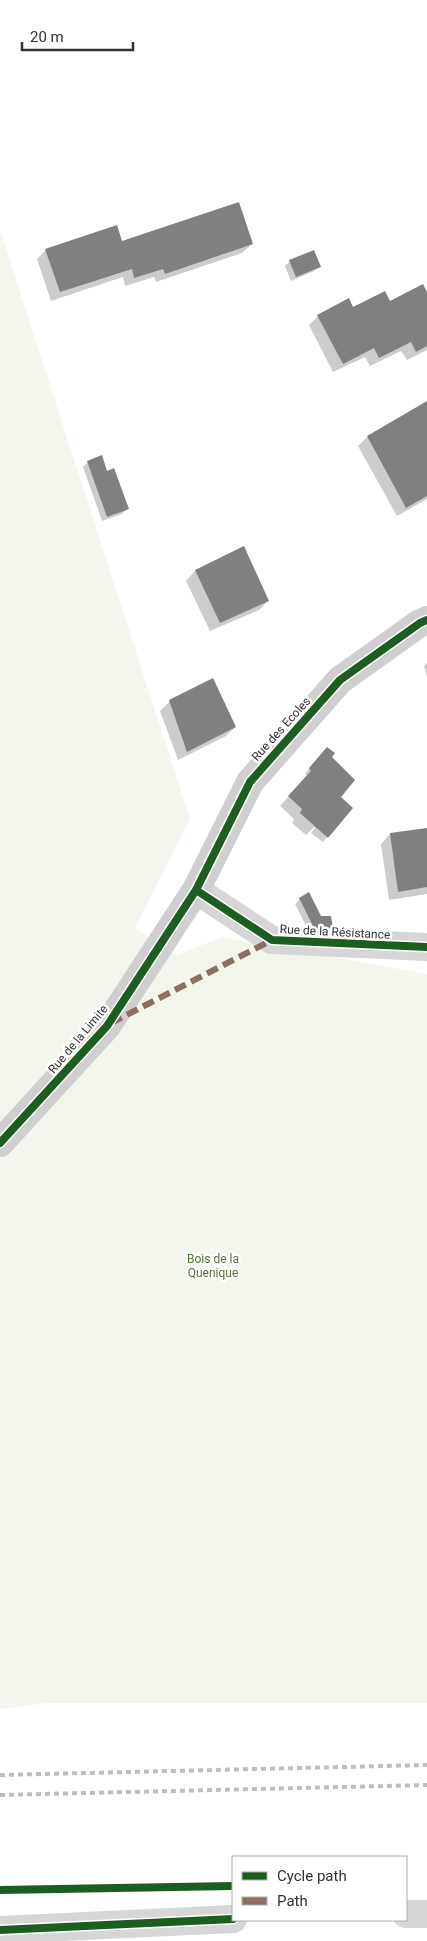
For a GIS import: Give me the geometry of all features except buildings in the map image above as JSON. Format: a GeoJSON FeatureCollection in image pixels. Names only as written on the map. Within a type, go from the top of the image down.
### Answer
{"type":"FeatureCollection","features":[{"type":"Feature","properties":{"kind":"street","name":"Rue des Ecoles"},"geometry":{"type":"LineString","coordinates":[[196,890],[250,782],[340,680],[420,623],[427,620]]}},
{"type":"Feature","properties":{"kind":"street","name":"Rue de la Résistance"},"geometry":{"type":"LineString","coordinates":[[196,890],[272,940],[427,948]]}},
{"type":"Feature","properties":{"kind":"street","name":"Rue de la Limite"},"geometry":{"type":"LineString","coordinates":[[0,1143],[107,1026],[196,890]]}},
{"type":"Feature","properties":{"kind":"street"},"geometry":{"type":"LineString","coordinates":[[407,1914],[427,1914]]}},
{"type":"Feature","properties":{"kind":"street"},"geometry":{"type":"LineString","coordinates":[[0,1930],[232,1919]]}},
{"type":"Feature","properties":{"kind":"green space","name":"Bois de la Quenique"},"geometry":{"type":"Polygon","coordinates":[[[0,230],[190,819],[135,928],[176,955],[222,937],[427,974],[427,1703],[47,1703],[0,1709],[0,230]]]}},
{"type":"Feature","properties":{"kind":"railway"},"geometry":{"type":"LineString","coordinates":[[0,1775],[427,1765]]}},
{"type":"Feature","properties":{"kind":"railway"},"geometry":{"type":"LineString","coordinates":[[0,1795],[427,1785]]}},
{"type":"Feature","properties":{"kind":"marked path"},"geometry":{"type":"LineString","coordinates":[[111,1023],[272,940]]}},
{"type":"Feature","properties":{"kind":"cycle path"},"geometry":{"type":"LineString","coordinates":[[0,1143],[107,1026],[196,890],[250,782],[340,680],[420,623],[427,620]]}},
{"type":"Feature","properties":{"kind":"cycle path"},"geometry":{"type":"LineString","coordinates":[[196,890],[272,940],[427,947]]}},
{"type":"Feature","properties":{"kind":"cycle path"},"geometry":{"type":"LineString","coordinates":[[0,1890],[232,1886]]}},
{"type":"Feature","properties":{"kind":"cycle path"},"geometry":{"type":"LineString","coordinates":[[0,1930],[232,1919]]}}]}
